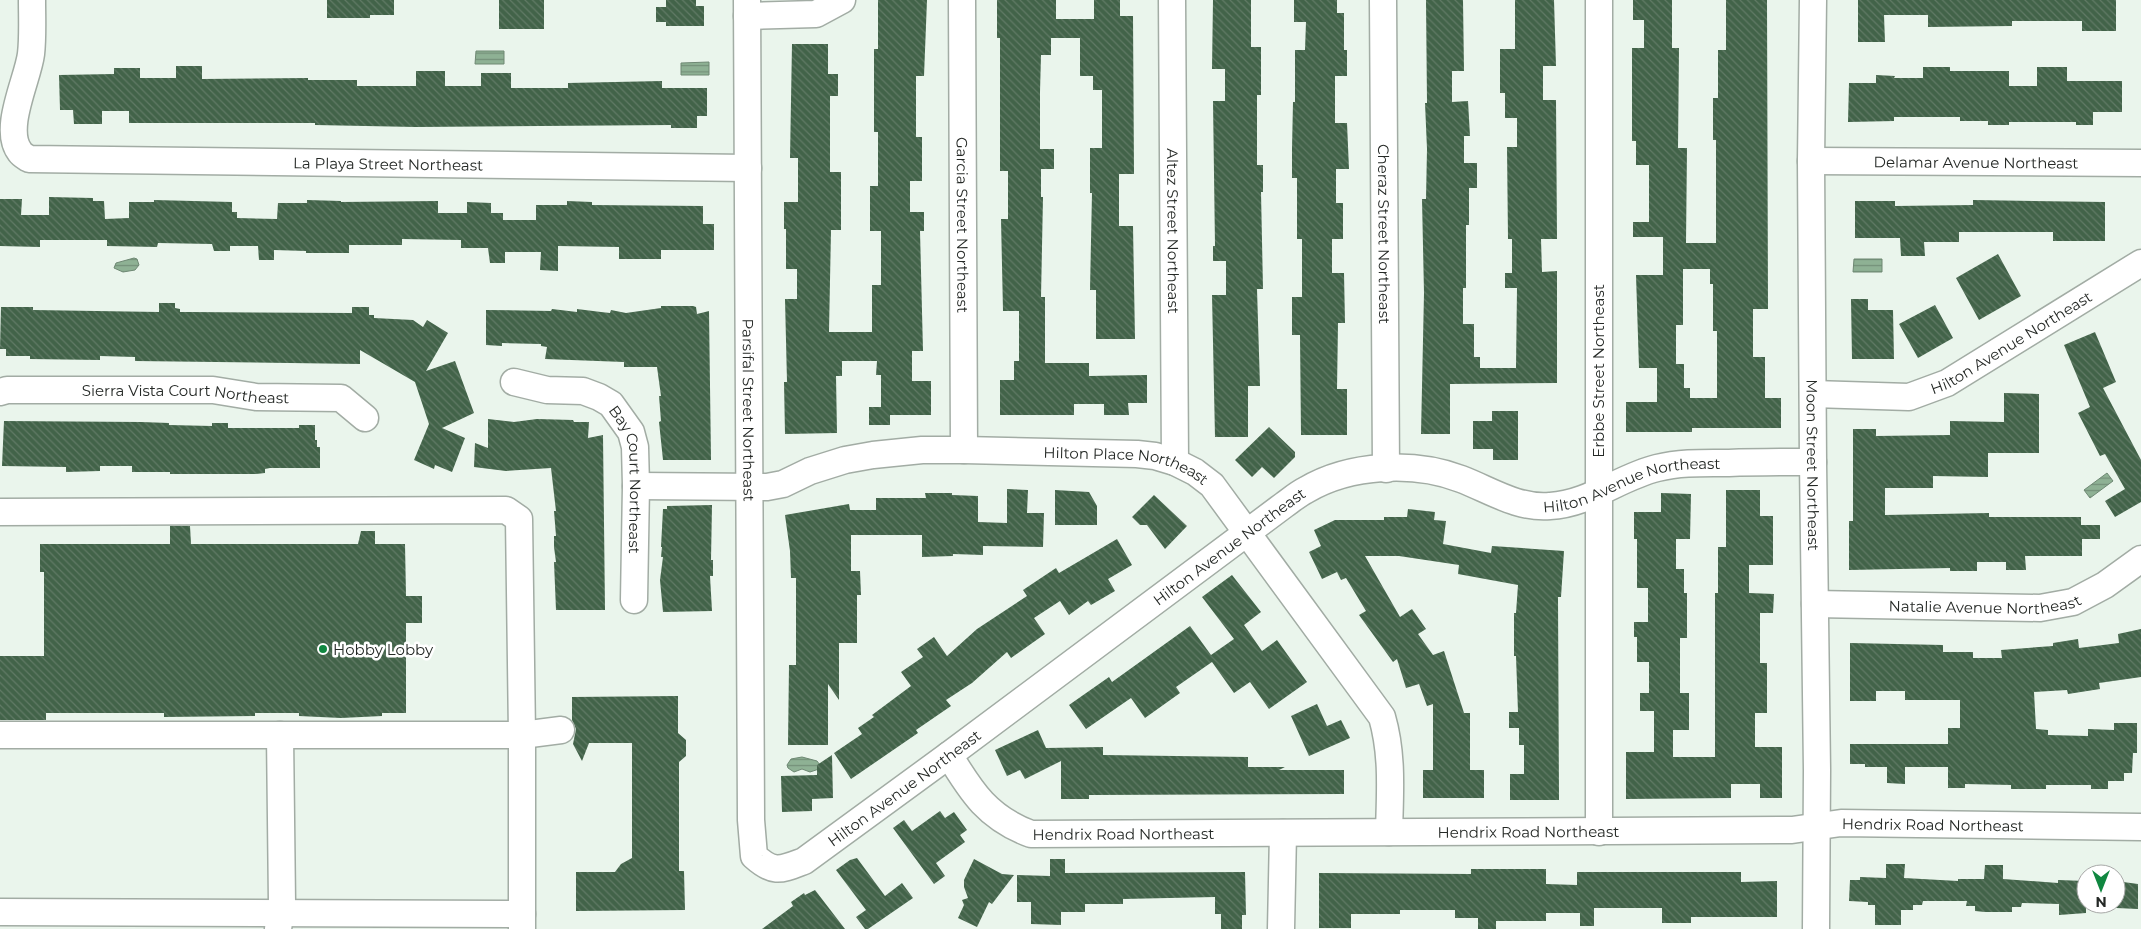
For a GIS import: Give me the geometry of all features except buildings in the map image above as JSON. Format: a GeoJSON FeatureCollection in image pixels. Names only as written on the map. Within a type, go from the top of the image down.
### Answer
{"type":"FeatureCollection","features":[{"type":"Feature","properties":{"kind":"street","name":"La Playa Street Northeast"},"geometry":{"type":"LineString","coordinates":[[32,0],[31,54],[19,92],[15,137],[19,152],[29,160],[748,168]]}},
{"type":"Feature","properties":{"kind":"street"},"geometry":{"type":"LineString","coordinates":[[747,8],[816,14],[842,0]]}},
{"type":"Feature","properties":{"kind":"street","name":"Garcia Street Northeast"},"geometry":{"type":"LineString","coordinates":[[962,0],[964,450]]}},
{"type":"Feature","properties":{"kind":"street","name":"Altez Street Northeast"},"geometry":{"type":"LineString","coordinates":[[1172,0],[1175,462]]}},
{"type":"Feature","properties":{"kind":"street","name":"Cheraz Street Northeast"},"geometry":{"type":"LineString","coordinates":[[1383,0],[1386,469]]}},
{"type":"Feature","properties":{"kind":"street","name":"Erbbe Street Northeast"},"geometry":{"type":"LineString","coordinates":[[1599,0],[1599,832]]}},
{"type":"Feature","properties":{"kind":"street","name":"Moon Street Northeast"},"geometry":{"type":"LineString","coordinates":[[1813,0],[1811,161],[1812,462],[1817,770],[1816,929]]}},
{"type":"Feature","properties":{"kind":"street","name":"Parsifal Street Northeast"},"geometry":{"type":"LineString","coordinates":[[747,8],[751,820]]}},
{"type":"Feature","properties":{"kind":"street","name":"Delamar Avenue Northeast"},"geometry":{"type":"LineString","coordinates":[[1811,161],[2141,163]]}},
{"type":"Feature","properties":{"kind":"street","name":"Hilton Avenue Northeast"},"geometry":{"type":"LineString","coordinates":[[1813,394],[1909,397],[1947,384],[2141,263]]}},
{"type":"Feature","properties":{"kind":"street","name":"Bay Court Northeast"},"geometry":{"type":"LineString","coordinates":[[514,382],[530,388],[583,391],[599,397],[611,404],[632,432],[635,447],[636,486],[634,600]]}},
{"type":"Feature","properties":{"kind":"street","name":"Sierra Vista Court Northeast"},"geometry":{"type":"LineString","coordinates":[[0,392],[6,390],[212,390],[256,397],[341,398],[365,418]]}},
{"type":"Feature","properties":{"kind":"street","name":"Hilton Place Northeast"},"geometry":{"type":"LineString","coordinates":[[636,486],[749,486],[783,484],[810,471],[873,454],[922,450],[1137,454],[1175,462],[1195,472],[1212,485],[1382,717],[1388,737],[1390,758],[1389,832]]}},
{"type":"Feature","properties":{"kind":"street","name":"Hilton Avenue Northeast"},"geometry":{"type":"LineString","coordinates":[[751,820],[754,856],[766,868],[783,869],[804,860],[949,755],[1306,490],[1334,477],[1358,471],[1386,469],[1435,471],[1461,479],[1522,504],[1549,506],[1570,504],[1655,469],[1680,463],[1812,462]]}},
{"type":"Feature","properties":{"kind":"street"},"geometry":{"type":"LineString","coordinates":[[0,512],[506,510],[519,519],[522,922],[279,921],[0,912]]}},
{"type":"Feature","properties":{"kind":"street","name":"Natalie Avenue Northeast"},"geometry":{"type":"LineString","coordinates":[[1815,604],[2040,608],[2073,602],[2105,585],[2141,559]]}},
{"type":"Feature","properties":{"kind":"street"},"geometry":{"type":"LineString","coordinates":[[0,735],[522,735],[560,730]]}},
{"type":"Feature","properties":{"kind":"street"},"geometry":{"type":"LineString","coordinates":[[279,921],[282,903],[280,735]]}},
{"type":"Feature","properties":{"kind":"street","name":"Hendrix Road Northeast"},"geometry":{"type":"LineString","coordinates":[[949,755],[965,781],[986,807],[1010,826],[1031,834],[1792,830],[1841,823],[2141,827]]}},
{"type":"Feature","properties":{"kind":"street"},"geometry":{"type":"LineString","coordinates":[[1281,929],[1283,833]]}},
{"type":"Feature","properties":{"kind":"shaded area"},"geometry":{"type":"Polygon","coordinates":[[[476,51],[504,51],[504,64],[475,64],[476,51]]]}},
{"type":"Feature","properties":{"kind":"shaded area"},"geometry":{"type":"Polygon","coordinates":[[[709,62],[709,75],[681,75],[681,63],[709,62]]]}},
{"type":"Feature","properties":{"kind":"shaded area"},"geometry":{"type":"Polygon","coordinates":[[[134,258],[137,259],[139,265],[135,270],[123,272],[114,268],[116,263],[134,258]]]}},
{"type":"Feature","properties":{"kind":"shaded area"},"geometry":{"type":"Polygon","coordinates":[[[1854,259],[1882,259],[1882,272],[1853,272],[1854,259]]]}},
{"type":"Feature","properties":{"kind":"shaded area"},"geometry":{"type":"Polygon","coordinates":[[[2107,473],[2113,481],[2090,498],[2084,490],[2107,473]]]}},
{"type":"Feature","properties":{"kind":"shaded area"},"geometry":{"type":"Polygon","coordinates":[[[802,757],[817,761],[820,765],[819,769],[810,772],[802,769],[794,772],[788,768],[787,765],[791,759],[802,757]]]}},
{"type":"Feature","properties":{"kind":"place","name":"Hobby Lobby"},"geometry":{"type":"Point","coordinates":[323,649]}}]}
